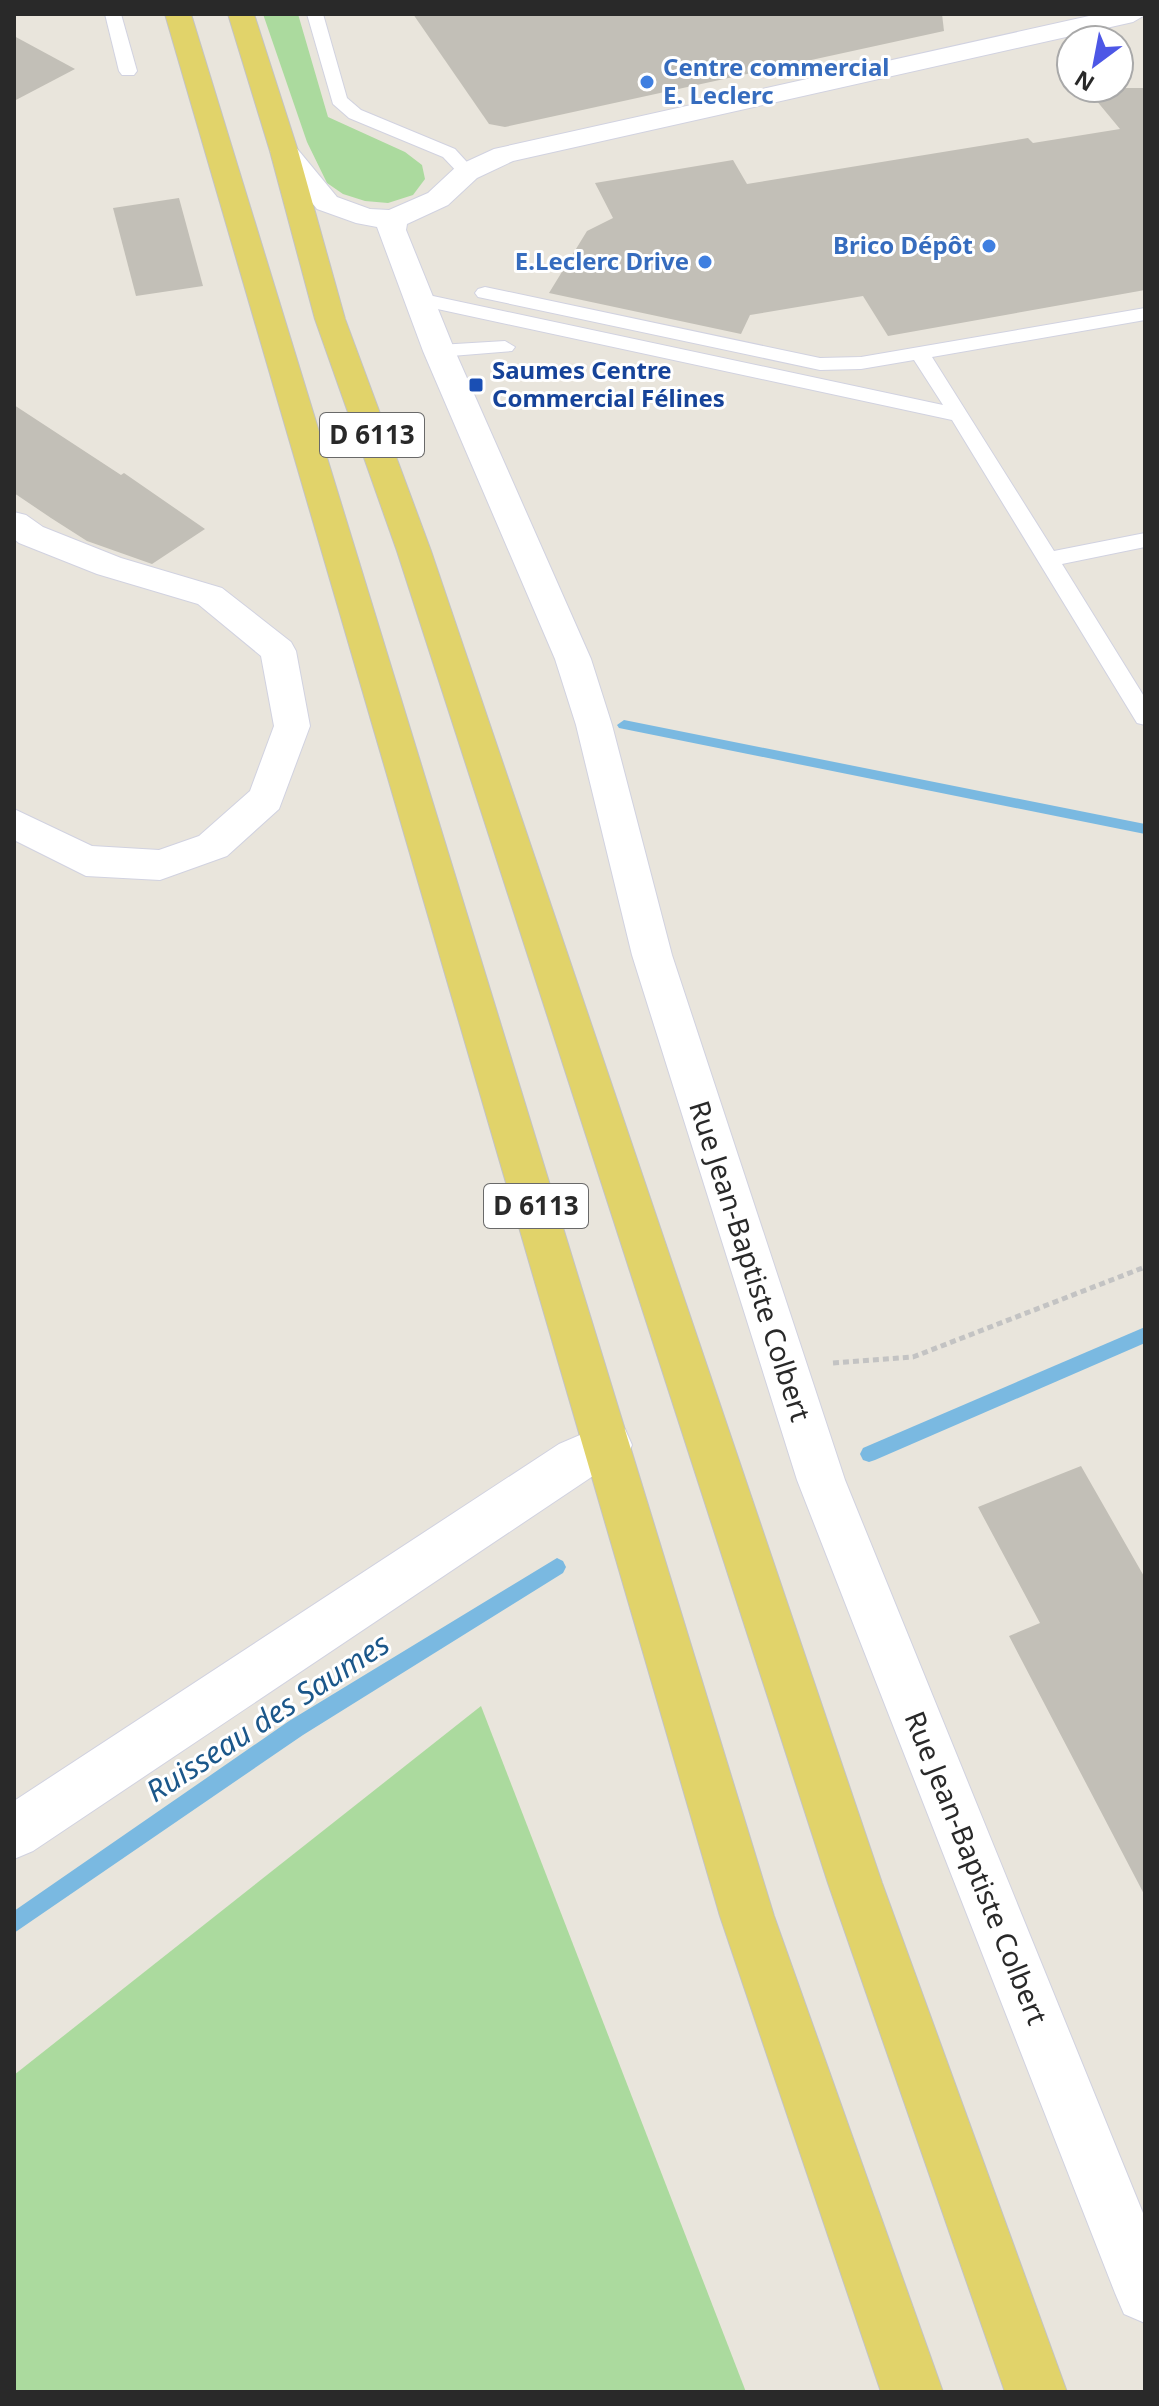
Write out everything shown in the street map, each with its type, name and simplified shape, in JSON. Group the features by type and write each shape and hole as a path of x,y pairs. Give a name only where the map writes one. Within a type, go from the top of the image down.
{"main road":[{"name":"D 6113","path":"178,14 747,1916 912,2392"},
{"name":"D 6113","path":"241,14 284,151 330,319 414,551 855,1883 1036,2392"}],"street":[{"path":"284,151 327,203 366,217 393,219 438,199 467,172 504,155 1133,14"},
{"name":"Rue Jean-Baptiste Colbert","path":"393,219 391,230 439,351 573,659 594,725 652,955 821,1480 1145,2293"},
{"path":"14,523 31,535 109,566 210,596 278,651 292,726 266,799 213,846 160,865 86,861 14,823"},
{"path":"14,1832 563,1468 608,1445"}],"lane":[{"path":"113,14 128,71"},
{"path":"315,14 339,100 355,114 449,153 467,172"},
{"path":"414,288 820,364 861,363 1145,314"},
{"path":"414,288 959,415"},
{"path":"439,351 505,347"},
{"path":"919,352 1145,717"},
{"path":"1047,560 1145,540"}],"path":[{"path":"784,1367 913,1357 1145,1267"}],"green space":[{"path":"263,14 298,14 328,117 405,152 422,165 425,179 413,195 388,203 365,201 343,194 327,183 307,142"},
{"path":"481,1706 746,2392 14,2392 14,2075"}],"building":[{"name":"Centre commercial E. Leclerc","path":"413,14 942,14 944,31 505,127 489,124"},
{"path":"14,36 75,69 14,101"},
{"name":"Brico Dépôt","path":"1135,88 1145,88 1145,290 888,336 863,296 750,315 741,334 549,293 587,231 613,218 595,183 733,160 747,184 1028,138 1033,143 1120,129 1099,104 1135,104"},
{"path":"179,198 203,286 136,296 113,208"},
{"path":"14,405 121,475 124,473 205,529 152,564 87,541 51,518 14,493"},
{"path":"1081,1466 1145,1578 1145,1896 1009,1636 1040,1623 978,1507"}],"waterway":[{"path":"624,725 1145,829"},
{"name":"Ruisseau des Saumes","path":"869,1454 1145,1335"},
{"name":"Ruisseau des Saumes","path":"14,1923 296,1728 557,1567"}],"place":[{"name":"Centre commercial E. Leclerc","path":"647,82"},
{"name":"Brico Dépôt","path":"989,246"},
{"name":"E.Leclerc Drive","path":"705,262"},
{"name":"Saumes Centre Commercial Félines","path":"476,385"}]}
